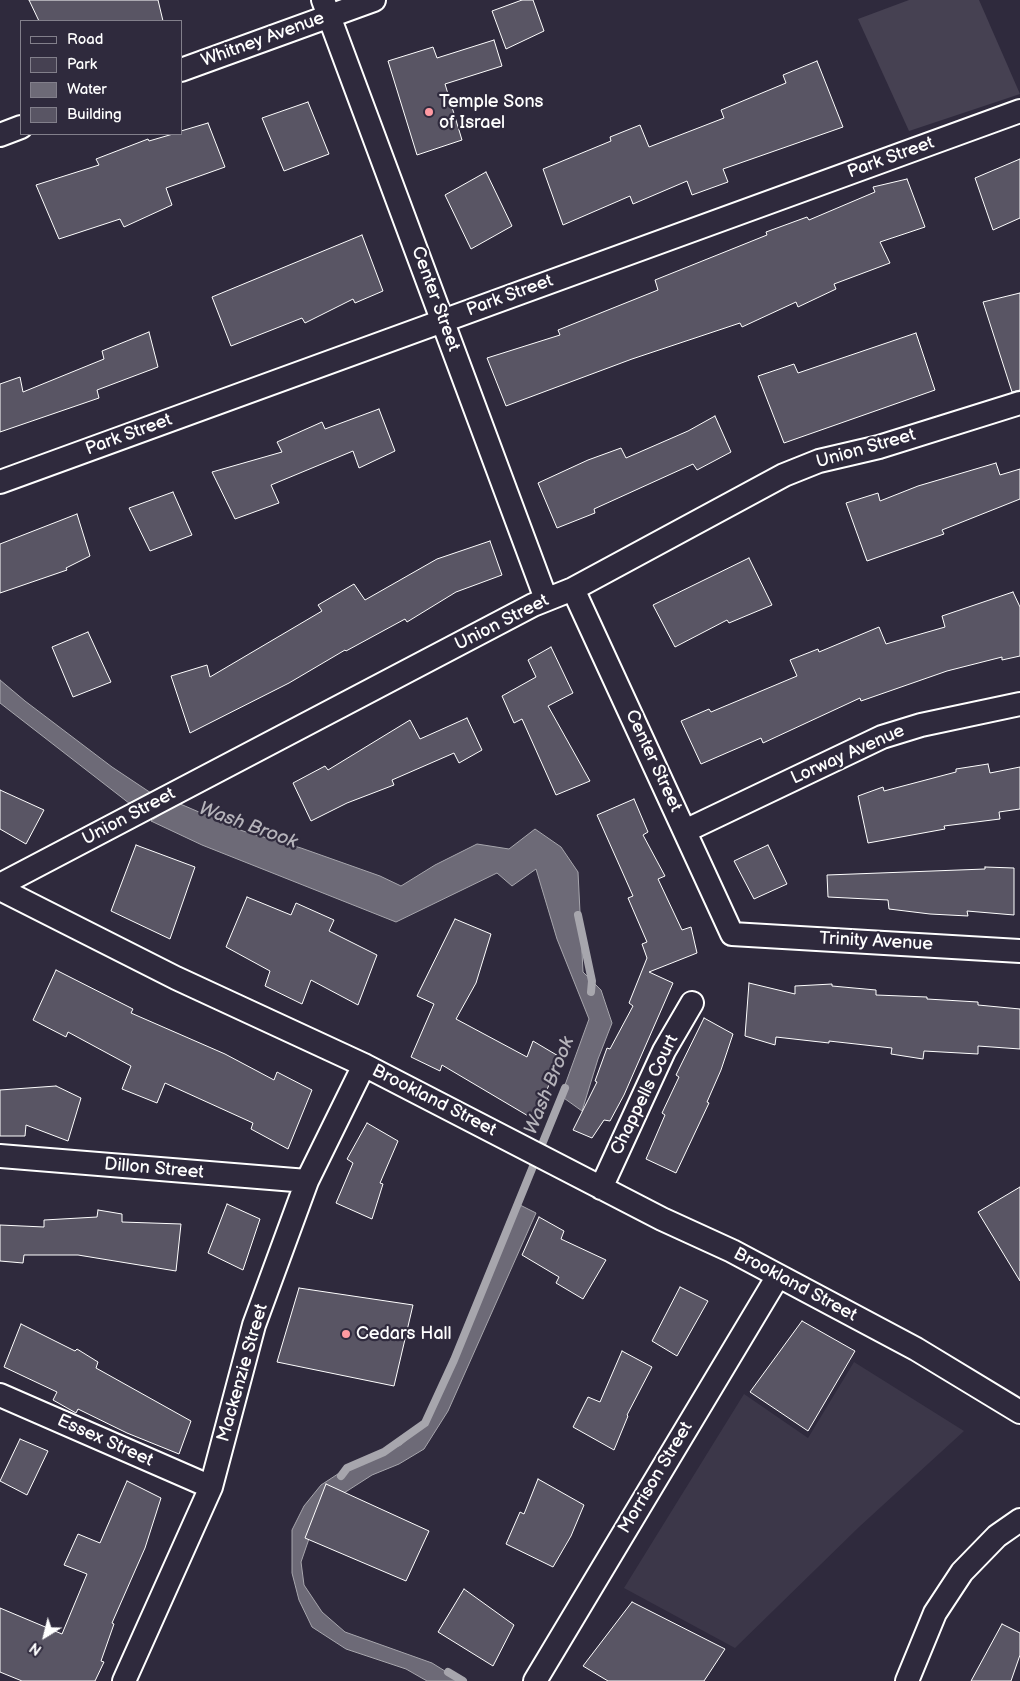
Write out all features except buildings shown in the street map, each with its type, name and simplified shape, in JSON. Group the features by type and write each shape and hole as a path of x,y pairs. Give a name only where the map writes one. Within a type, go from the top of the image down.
{"street":[{"name":"Whitney Avenue","path":"182,70 326,8 374,0"},
{"name":"Center Street","path":"326,8 546,599"},
{"name":"Park Street","path":"0,482 1020,110"},
{"path":"0,135 20,127"},
{"name":"Union Street","path":"0,884 546,599 573,589 766,484 801,468 838,456 879,447 1020,403"},
{"name":"Center Street","path":"573,589 732,934"},
{"name":"Lorway Avenue","path":"685,832 882,738 921,725 1020,704"},
{"name":"Brookland Street","path":"0,889 185,982 364,1065 454,1110 600,1188 778,1276 916,1349 1020,1412"},
{"name":"Trinity Avenue","path":"732,934 1020,951"},
{"name":"Chappells Court","path":"600,1188 664,1051 692,1003"},
{"name":"Mackenzie Street","path":"124,1681 211,1487 254,1325 307,1181 364,1065"},
{"name":"Dillon Street","path":"0,1156 307,1181"},
{"name":"Morrison Street","path":"535,1681 778,1276"},
{"name":"Essex Street","path":"0,1395 211,1487"},
{"path":"907,1681 935,1614 962,1572 996,1536 1020,1520"}],"shaded area":[{"path":"854,1362 964,1431 859,1527 735,1648 624,1588 744,1394 808,1438"}],"green space":[{"path":"909,0 979,0 1020,94 909,131 858,19"}],"water":[{"path":"0,680 112,767 154,795 134,807 0,703"},
{"path":"178,803 243,831 301,848 380,876 401,886 435,865 477,844 509,849 535,829 561,847 578,872 583,972 601,990 612,1023 598,1059 582,1111 561,1096 589,1019 557,939 536,869 512,886 497,873 396,922 202,845 151,821"},
{"path":"518,1204 536,1213 448,1411 424,1449 399,1464 372,1475 333,1500 312,1530 301,1562 304,1585 322,1612 345,1632 432,1663 461,1681 427,1681 406,1669 346,1649 312,1627 299,1600 292,1573 292,1530 304,1506 321,1485 347,1468 401,1445 425,1423"}],"waterway":[{"name":"Wash Brook","path":"578,915 592,981 591,992"},
{"name":"Wash Brook","path":"341,1476 347,1468 384,1452 425,1423 454,1360 565,1088"},
{"name":"Wash Brook","path":"448,1672 463,1681"}],"place":[{"name":"Temple Sons of Israel","path":"429,112"},
{"name":"Cedars Hall","path":"346,1334"}]}
